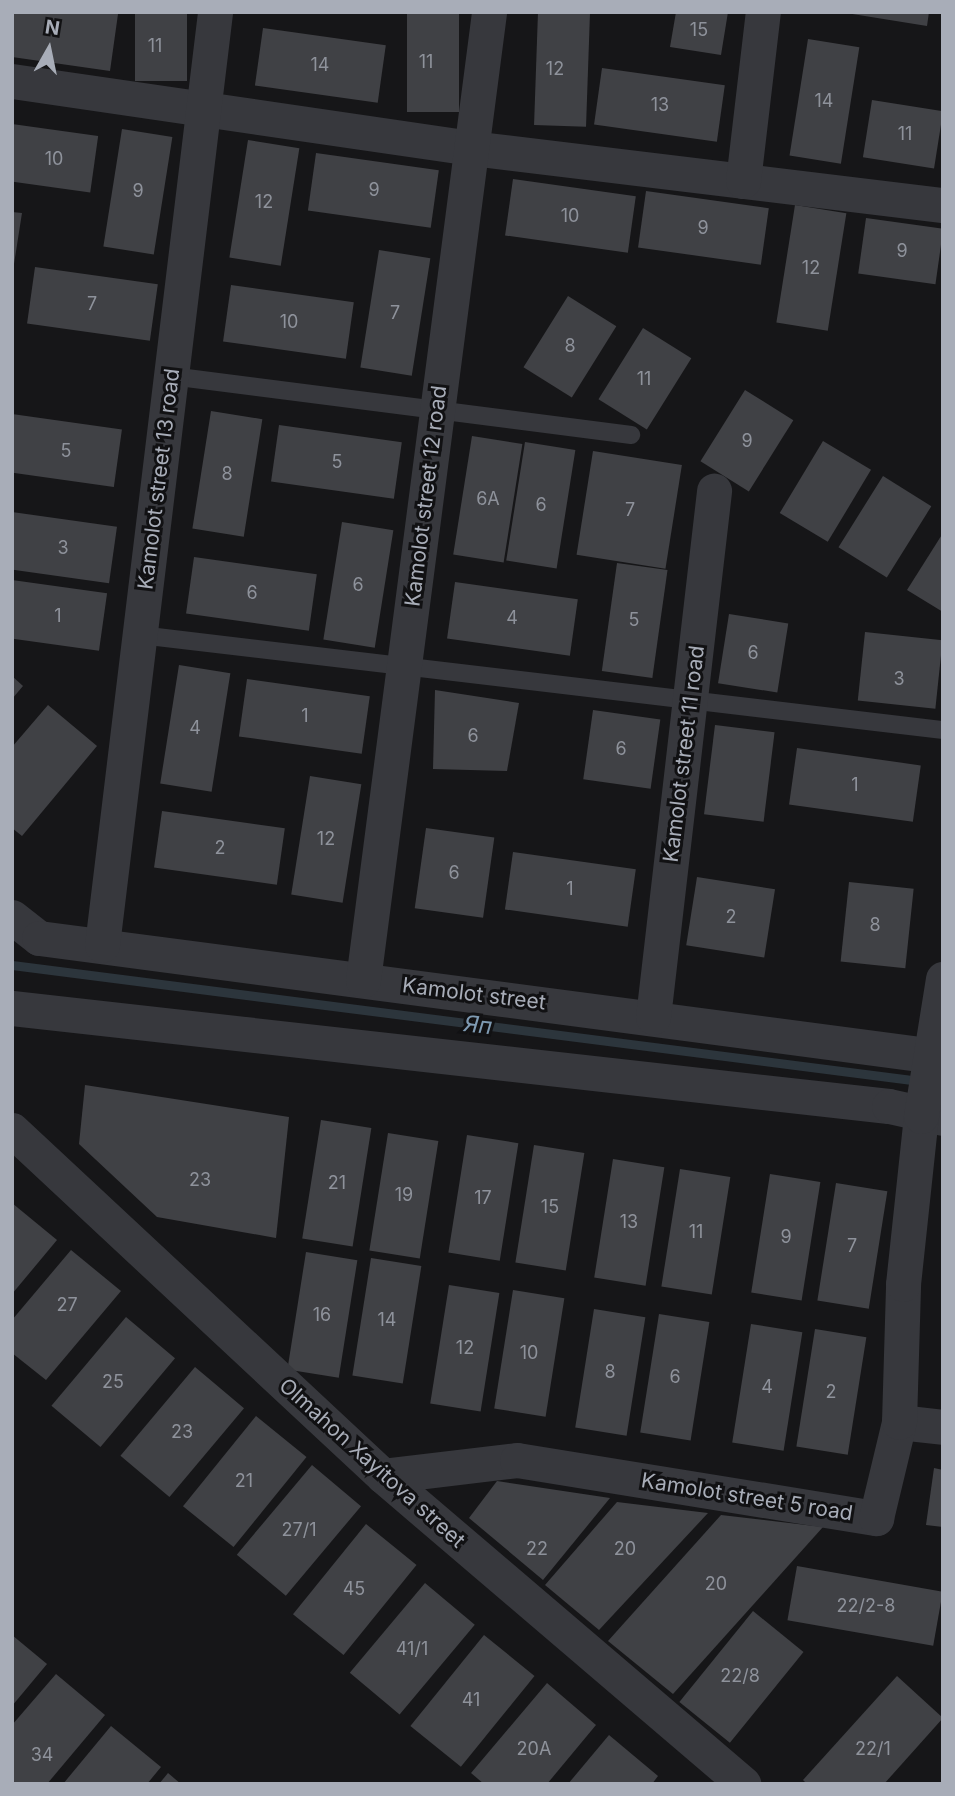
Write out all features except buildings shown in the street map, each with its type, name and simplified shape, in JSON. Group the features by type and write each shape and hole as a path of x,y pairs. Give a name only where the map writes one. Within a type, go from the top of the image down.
{"street":[{"name":"Kamolot street 13 road","path":"102,946 215,12"},
{"name":"Kamolot street 12 road","path":"363,980 489,12"},
{"path":"743,181 763,12"},
{"path":"12,81 471,148 943,205"},
{"name":"Kamolot street 11 road","path":"653,1017 714,491"},
{"name":"Kamolot street","path":"12,917 40,937 938,1056"},
{"name":"Kamolot street 5 road","path":"383,1476 517,1460 876,1518 899,1422 903,1284 932,1117 943,979"},
{"path":"12,1008 889,1106 932,1117"},
{"name":"Olmahon Xayitova street","path":"12,1130 383,1476 743,1784"},
{"path":"899,1422 943,1427"}],"lane":[{"path":"171,376 631,435"},
{"path":"140,635 404,664 943,730"}],"waterway":[{"name":"Яп","path":"12,965 920,1081"}]}
